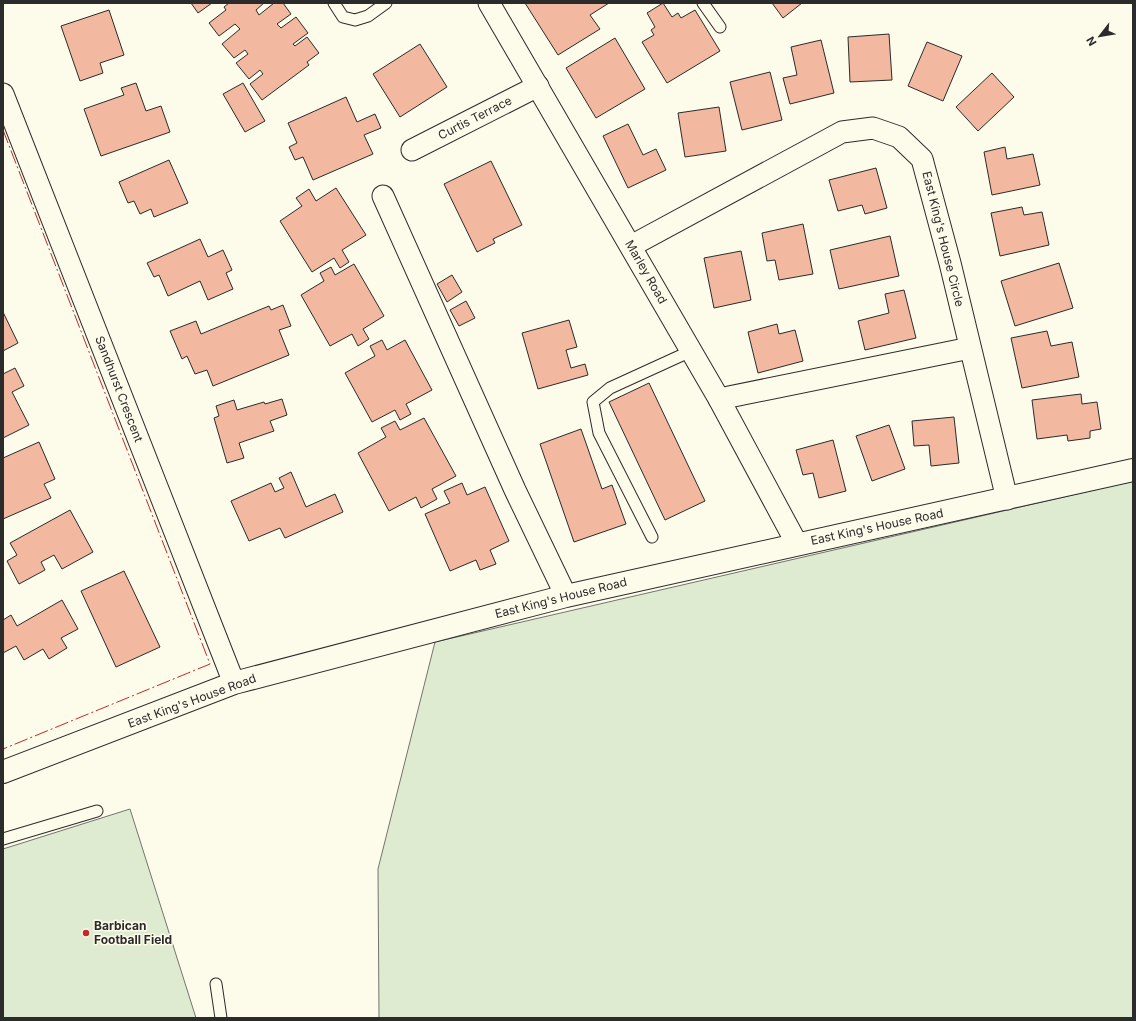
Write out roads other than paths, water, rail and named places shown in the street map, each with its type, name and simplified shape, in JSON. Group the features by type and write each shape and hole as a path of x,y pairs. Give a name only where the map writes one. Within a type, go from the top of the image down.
{"main road":[{"name":"East King's House Road","path":"3,772 234,683 566,596 1133,470"}],"street":[{"name":"Marley Road","path":"489,3 691,351 796,544"},
{"name":"Curtis Terrace","path":"412,150 538,86"},
{"name":"Sandhurst Crescent","path":"3,94 234,683"},
{"name":"East King's House Circle","path":"631,246 842,132 873,128 899,137 922,159 950,263 1007,499"},
{"path":"383,196 512,483 566,596"},
{"path":"718,399 970,348"}],"lane":[{"path":"334,3 343,17 355,20 368,16 386,3"},
{"path":"703,3 720,27"},
{"path":"652,537 599,433 593,402 610,388 691,351"},
{"path":"3,839 97,811"},
{"path":"216,984 221,1018"}],"place":[{"name":"Barbican Football Field","path":"86,933"}]}
